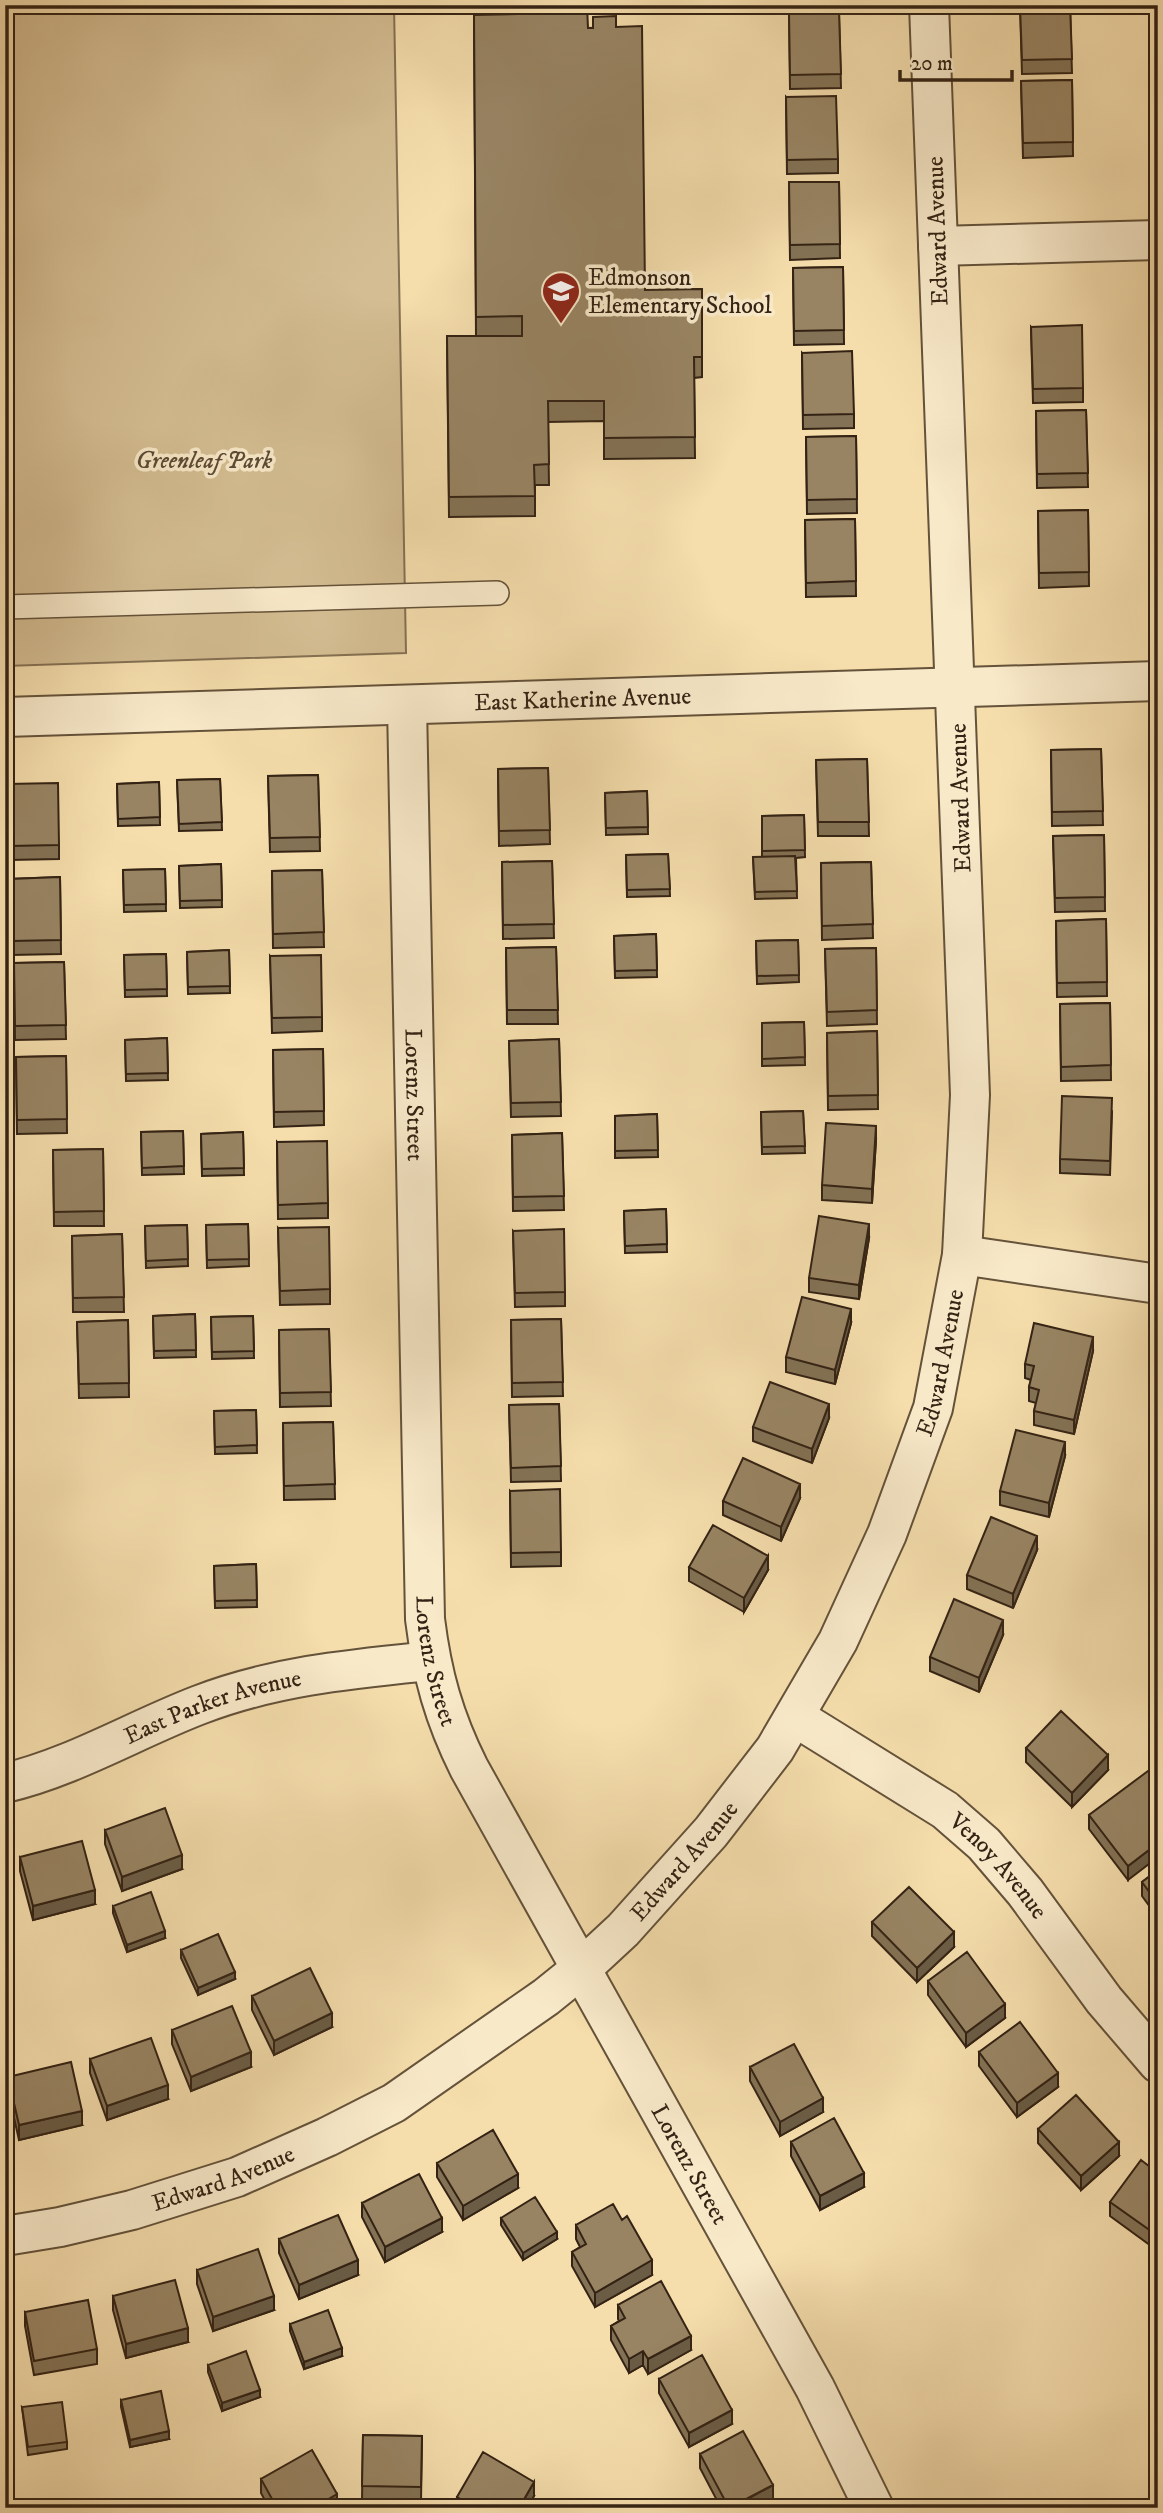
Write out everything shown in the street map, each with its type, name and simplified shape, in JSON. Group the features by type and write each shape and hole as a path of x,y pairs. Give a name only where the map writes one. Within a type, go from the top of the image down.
{"street":[{"name":"Edward Avenue","path":"5,2236 60,2227 132,2210 237,2177 327,2137 394,2103 546,1997 623,1930 711,1832 754,1779 795,1717 838,1641 887,1534 933,1408 962,1255 970,1095 929,5"},
{"path":"938,246 1158,240"},
{"name":"East Katherine Avenue","path":"5,717 1158,681"},
{"name":"Lorenz Street","path":"407,705 424,1605 430,1661 440,1703 453,1736 815,2388 874,2508"},
{"path":"962,1255 1158,1284"},
{"name":"East Parker Avenue","path":"8,1773 67,1763 199,1705 283,1679 430,1661"},
{"name":"Venoy Avenue","path":"795,1717 945,1810 984,1844 1025,1892 1104,2000 1158,2063"}],"lane":[{"path":"5,607 497,593"}],"green space":[{"name":"Greenleaf Park","path":"5,5 394,5 406,653 5,666"}],"building":[{"path":"558,5 587,5 588,28 593,28 593,17 616,16 616,27 642,26 645,290 702,289 702,357 694,357 695,437 604,438 604,401 548,401 549,464 534,465 535,496 449,497 447,336 522,336 522,316 476,317 474,15 558,13"},
{"path":"1020,5 1070,5 1072,59 1022,60"},
{"path":"839,12 841,74 790,75 789,13"},
{"path":"1072,80 1073,142 1023,143 1021,81"},
{"path":"836,96 838,159 787,160 786,97"},
{"path":"789,182 839,182 840,244 790,245"},
{"path":"843,267 844,330 794,331 793,268"},
{"path":"1082,325 1083,388 1033,389 1031,327"},
{"path":"852,351 854,414 803,415 802,353"},
{"path":"1086,410 1088,473 1037,474 1036,411"},
{"path":"856,436 857,499 807,500 806,437"},
{"path":"1088,510 1089,572 1039,573 1038,511"},
{"path":"855,519 856,581 806,583 805,520"},
{"path":"1101,749 1103,811 1052,812 1051,750"},
{"path":"867,759 869,822 818,822 816,760"},
{"path":"548,768 550,830 499,831 498,769"},
{"path":"318,775 320,837 270,838 268,776"},
{"path":"220,779 222,822 179,824 177,780"},
{"path":"159,782 160,817 118,819 117,784"},
{"path":"58,783 59,845 9,846 7,784"},
{"path":"647,791 648,827 606,828 605,793"},
{"path":"804,815 805,850 762,851 762,816"},
{"path":"1104,835 1105,897 1055,898 1053,836"},
{"path":"668,854 670,889 627,890 626,855"},
{"path":"795,856 797,891 755,892 753,857"},
{"path":"552,861 554,924 503,925 502,862"},
{"path":"871,862 873,924 822,926 821,863"},
{"path":"221,864 222,900 180,901 179,866"},
{"path":"165,869 166,904 124,905 123,870"},
{"path":"322,870 324,932 273,934 272,871"},
{"path":"60,877 61,940 11,941 9,879"},
{"path":"1106,919 1107,982 1057,983 1056,921"},
{"path":"656,934 657,970 615,971 614,936"},
{"path":"798,940 799,975 757,976 756,941"},
{"path":"556,947 558,1010 507,1010 506,948"},
{"path":"876,948 877,1010 827,1012 825,949"},
{"path":"229,950 230,986 188,987 187,952"},
{"path":"166,954 167,989 125,990 124,955"},
{"path":"321,955 322,1017 272,1018 270,956"},
{"path":"64,962 66,1025 15,1026 14,963"},
{"path":"1150,962 1158,962 1158,997 1151,997"},
{"path":"1110,1003 1111,1065 1061,1067 1060,1004"},
{"path":"804,1022 805,1057 762,1059 762,1023"},
{"path":"877,1031 878,1095 828,1096 827,1033"},
{"path":"167,1038 168,1073 126,1074 125,1040"},
{"path":"559,1039 561,1102 511,1103 509,1041"},
{"path":"323,1049 324,1111 274,1112 273,1050"},
{"path":"1151,1054 1158,1054 1158,1084 1153,1085"},
{"path":"66,1056 67,1119 17,1120 16,1057"},
{"path":"1062,1096 1112,1098 1110,1161 1060,1159"},
{"path":"803,1111 805,1146 762,1147 761,1112"},
{"path":"657,1114 658,1150 615,1151 615,1116"},
{"path":"826,1123 876,1126 872,1189 822,1185"},
{"path":"183,1131 184,1166 142,1168 141,1132"},
{"path":"243,1132 244,1168 202,1169 201,1134"},
{"path":"562,1133 564,1196 513,1197 512,1135"},
{"path":"327,1141 328,1203 278,1205 277,1142"},
{"path":"103,1149 104,1211 54,1212 53,1150"},
{"path":"666,1209 667,1244 625,1246 624,1211"},
{"path":"819,1216 869,1224 859,1285 809,1278"},
{"path":"248,1224 249,1259 207,1260 206,1225"},
{"path":"187,1225 188,1259 146,1261 145,1226"},
{"path":"329,1227 330,1289 280,1291 278,1228"},
{"path":"564,1229 565,1292 515,1293 513,1231"},
{"path":"122,1234 124,1297 73,1298 72,1236"},
{"path":"802,1297 851,1309 835,1370 786,1357"},
{"path":"195,1314 196,1350 154,1351 153,1316"},
{"path":"253,1316 254,1351 212,1352 211,1317"},
{"path":"561,1319 563,1382 512,1383 511,1320"},
{"path":"128,1320 129,1383 79,1384 77,1322"},
{"path":"1034,1323 1093,1337 1074,1420 1034,1411 1039,1390 1029,1387 1034,1366 1025,1364"},
{"path":"329,1329 331,1392 280,1393 279,1330"},
{"path":"770,1382 829,1404 812,1449 753,1427"},
{"path":"559,1404 561,1466 511,1468 509,1405"},
{"path":"256,1410 257,1445 215,1447 214,1411"},
{"path":"333,1422 335,1484 284,1486 283,1423"},
{"path":"1016,1430 1065,1442 1049,1503 1000,1491"},
{"path":"743,1458 800,1484 781,1527 723,1501"},
{"path":"560,1489 561,1552 511,1553 510,1491"},
{"path":"991,1517 1037,1536 1013,1594 967,1575"},
{"path":"713,1525 768,1556 744,1598 689,1567"},
{"path":"256,1564 257,1600 215,1601 214,1566"},
{"path":"954,1599 1003,1620 979,1678 930,1657"},
{"path":"1061,1711 1108,1755 1072,1793 1026,1748"},
{"path":"1152,1768 1158,1775 1158,1843 1128,1866 1089,1815"},
{"path":"165,1808 182,1855 122,1877 105,1830"},
{"path":"82,1841 95,1890 33,1906 20,1857"},
{"path":"1158,1870 1158,1904 1142,1882"},
{"path":"909,1887 954,1932 917,1968 872,1922"},
{"path":"151,1892 165,1931 127,1945 113,1906"},
{"path":"218,1934 235,1972 198,1988 181,1950"},
{"path":"967,1952 1005,2004 966,2033 928,1981"},
{"path":"310,1968 332,2013 274,2041 252,1996"},
{"path":"232,2006 251,2052 191,2077 172,2030"},
{"path":"1020,2022 1058,2073 1017,2103 979,2052"},
{"path":"151,2038 168,2085 107,2106 90,2059"},
{"path":"794,2044 823,2098 780,2122 750,2067"},
{"path":"71,2062 82,2111 19,2125 8,2077"},
{"path":"1076,2095 1119,2142 1081,2176 1038,2129"},
{"path":"834,2118 864,2173 820,2196 791,2142"},
{"path":"493,2130 518,2174 463,2206 437,2163"},
{"path":"1141,2160 1158,2173 1158,2236 1110,2202"},
{"path":"419,2174 442,2218 385,2247 362,2203"},
{"path":"535,2197 557,2232 523,2253 501,2218"},
{"path":"613,2204 622,2220 627,2216 652,2260 595,2293 572,2252 586,2244 576,2225"},
{"path":"338,2215 358,2260 299,2285 279,2239"},
{"path":"258,2249 274,2296 213,2317 197,2270"},
{"path":"175,2280 188,2328 126,2344 113,2296"},
{"path":"661,2281 691,2336 648,2359 643,2351 629,2359 611,2326 625,2318 618,2305"},
{"path":"88,2300 97,2349 34,2361 25,2312"},
{"path":"328,2310 342,2348 304,2362 290,2324"},
{"path":"5,2320 11,2366 5,2366"},
{"path":"246,2351 260,2390 222,2403 208,2365"},
{"path":"702,2355 732,2410 689,2433 659,2379"},
{"path":"161,2391 169,2431 130,2440 121,2400"},
{"path":"62,2402 67,2442 28,2447 22,2407"},
{"path":"743,2431 773,2485 729,2508 700,2454"},
{"path":"363,2435 422,2436 421,2487 362,2486"},
{"path":"312,2450 337,2494 313,2508 277,2508 261,2479"},
{"path":"483,2452 534,2482 519,2508 476,2508 457,2497"}],"place":[{"name":"Edmonson Elementary School","path":"561,325"}]}
